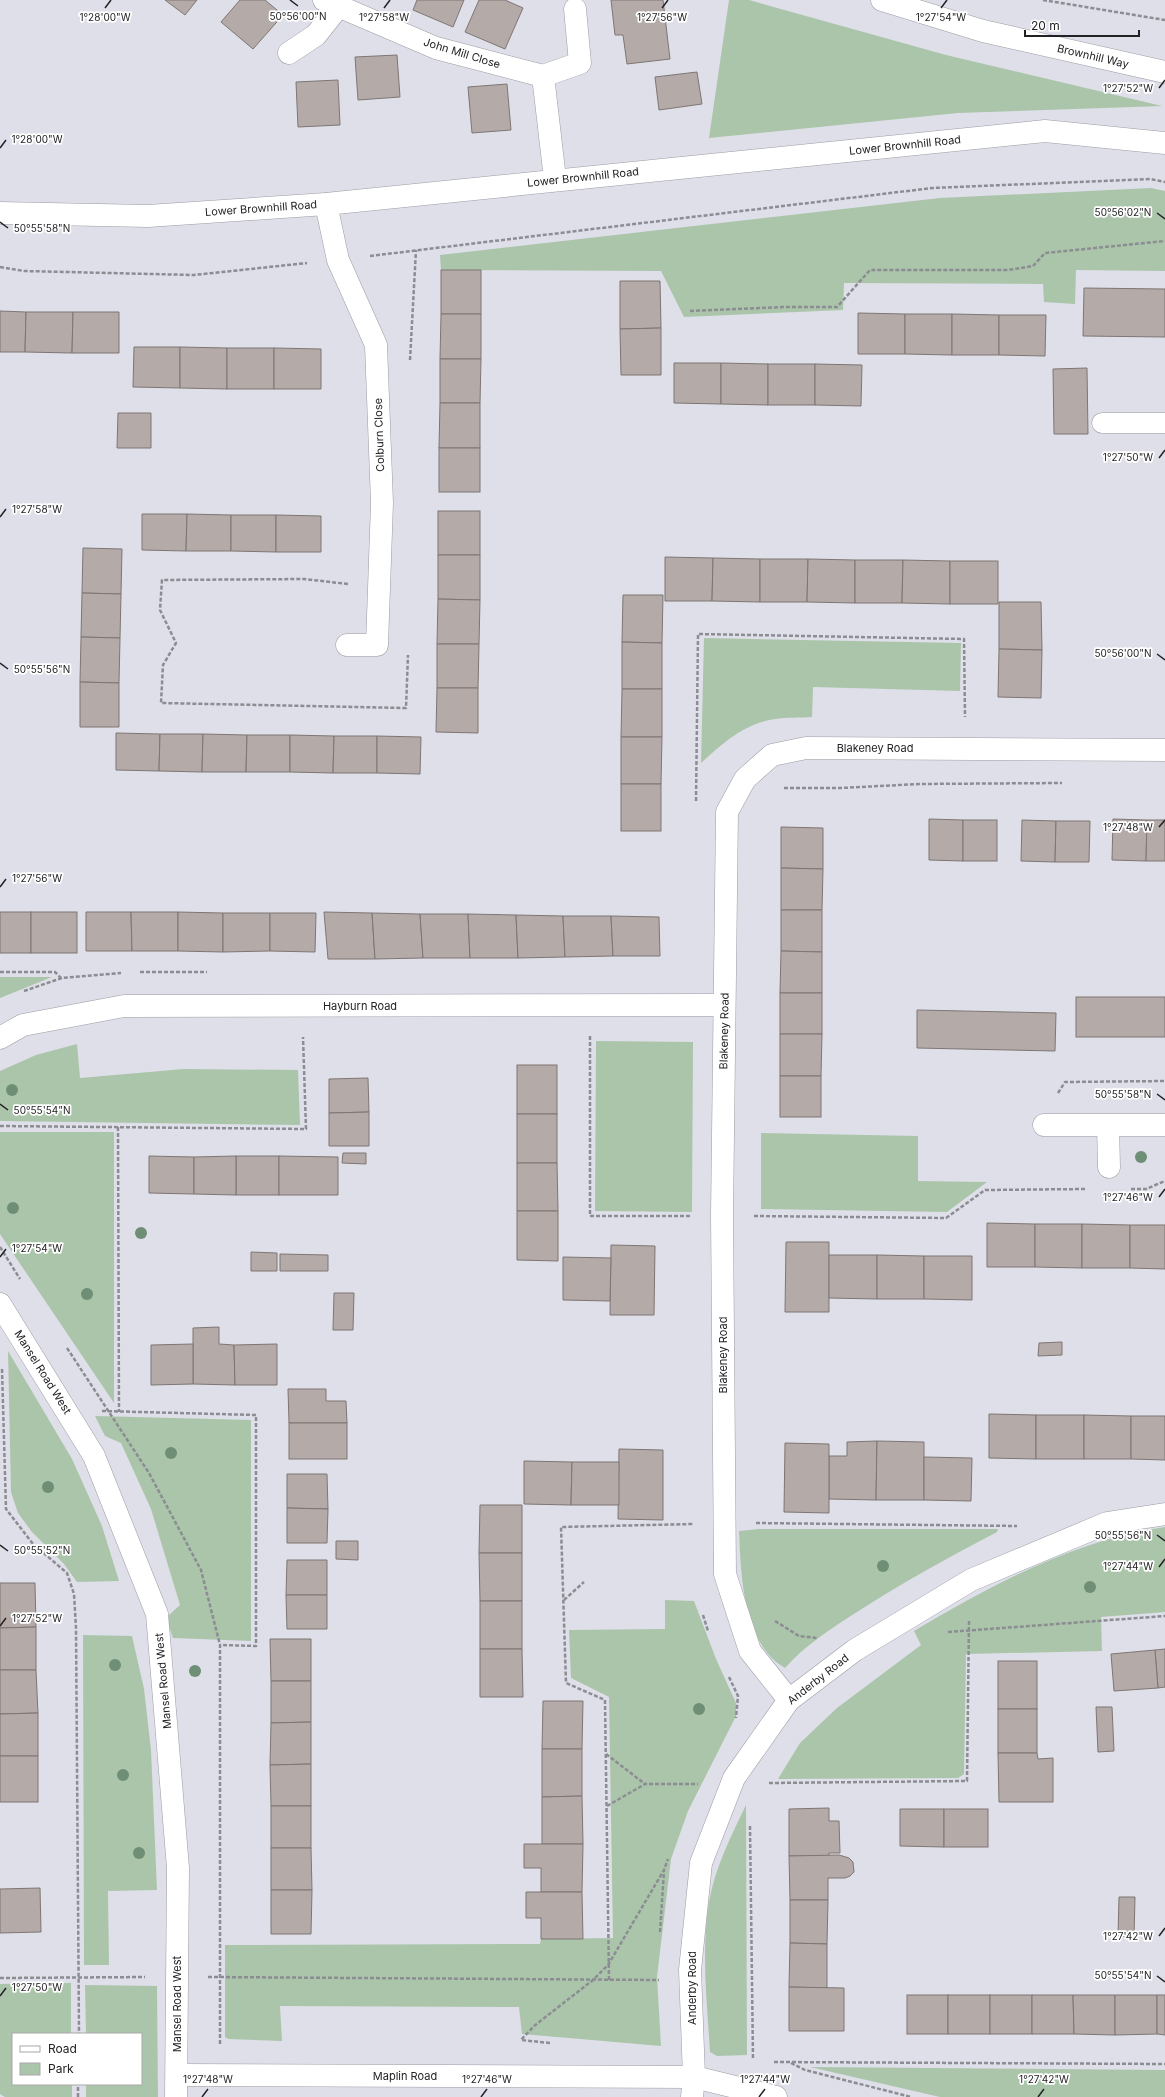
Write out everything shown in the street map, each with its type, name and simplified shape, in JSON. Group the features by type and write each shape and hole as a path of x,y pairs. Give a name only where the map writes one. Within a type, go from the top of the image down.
{"street":[{"name":"Brownhill Way","path":"882,0 983,31 1165,72"},
{"name":"John Mill Close","path":"289,53 316,35 332,3 436,48 543,76"},
{"path":"555,179 543,76 580,63 575,9"},
{"name":"Lower Brownhill Road","path":"0,213 148,216 326,204 555,179 1045,131 1165,143"},
{"name":"Colburn Close","path":"326,204 338,260 376,345 382,503 377,645 347,645"},
{"name":"Blakeney Road","path":"789,1700 750,1651 725,1574 722,1216 727,812 745,779 772,755 806,748 1165,750"},
{"name":"Hayburn Road","path":"0,1038 23,1025 124,1006 724,1005"},
{"path":"1044,1125 1165,1125"},
{"path":"1108,1126 1109,1168"},
{"name":"Mansel Road West","path":"0,1304 94,1456 157,1614 178,1868 176,2097"},
{"name":"Anderby Road","path":"693,2087 690,1980 700,1863 732,1783 789,1700 855,1650 971,1580 1107,1523 1165,1514"},
{"name":"Maplin Road","path":"177,2075 693,2087 776,2097"}],"lane":[{"path":"1102,423 1165,423"}],"path":[{"path":"1043,0 1165,20"},
{"path":"0,267 24,271 194,275 338,260 932,188 1150,179 1165,182"},
{"path":"690,311 837,307 870,270 1008,270 1034,266 1045,253 1165,241"},
{"path":"410,362 416,250"},
{"path":"303,264 307,269"},
{"path":"351,584 304,579 162,580 160,610 176,643 163,665 161,703 406,708 408,648"},
{"path":"779,788 841,788 919,784 1064,783"},
{"path":"0,972 55,972 62,978"},
{"path":"590,1005 590,1216 946,1218 985,1190 1093,1190"},
{"path":"0,1126 306,1129 302,1006"},
{"path":"1044,1125 1049,1106 1066,1082 1165,1081"},
{"path":"118,1126 119,1412"},
{"path":"1124,1189 1146,1189 1165,1181"},
{"path":"2,1367 6,1509 33,1544 67,1573 74,1594 76,1628 80,1976 79,2033"},
{"path":"66,1410 256,1415 256,1646 220,1645 220,2075"},
{"path":"609,1980 605,1700 566,1683 561,1527 725,1523 1024,1526"},
{"path":"606,1806 645,1784 967,1782 968,1631 971,1580"},
{"path":"564,1601 584,1582"},
{"path":"945,1633 1165,1616"},
{"path":"773,1619 778,1624 799,1636 819,1638"},
{"path":"606,1754 645,1784"},
{"path":"750,1819 753,2062"},
{"path":"0,1978 80,1976 690,1980"},
{"path":"788,2062 805,2070 911,2097"},
{"path":"78,2085 78,2097"}],"green space":[{"path":"729,0 749,0 946,55 1162,106 958,113 709,138"},
{"path":"1151,188 1165,191 1165,271 1076,270 1075,304 1044,302 1043,284 844,283 843,310 684,317 661,271 441,270 440,255 940,198"},
{"path":"704,638 961,643 960,691 813,687 812,717 780,718 764,721 744,729 726,741 701,763"},
{"path":"0,977 52,977 0,998"},
{"path":"596,1041 693,1042 692,1212 595,1211"},
{"path":"77,1044 80,1078 184,1069 298,1070 300,1125 0,1121 0,1071 36,1055"},
{"path":"0,1132 114,1132 114,1403 0,1234"},
{"path":"761,1133 918,1136 918,1181 987,1182 947,1212 761,1209"},
{"path":"8,1351 72,1459 102,1526 119,1581 77,1582 64,1564 32,1532 18,1513 11,1492"},
{"path":"95,1416 251,1420 251,1641 173,1638 166,1618 180,1605 151,1509 121,1443 105,1436"},
{"path":"1165,1527 1165,1612 1101,1617 1102,1651 966,1654 964,1774 958,1778 778,1779 800,1743 837,1708 921,1645 914,1631 1004,1581 1066,1553 1131,1533"},
{"path":"759,1529 998,1529 997,1532 908,1581 838,1624 810,1644 785,1668 771,1657 760,1642 752,1625 743,1587 739,1531"},
{"path":"665,1600 694,1601 716,1659 736,1703 736,1716 688,1811 671,1859 657,1977 661,2046 522,2034 519,2007 280,2006 282,2041 228,2039 225,2037 225,1945 540,1944 541,1939 613,1938 609,1697 571,1678 569,1630 665,1629"},
{"path":"83,1635 132,1636 144,1689 151,1750 157,1890 108,1891 109,1965 84,1965"},
{"path":"746,1805 747,2055 717,2056 710,2052 705,1977 705,1940 709,1902 719,1865"},
{"path":"71,1983 71,2033 12,2033 12,2085 72,2085 72,2097 5,2097 0,2094 0,1984"},
{"path":"85,1985 157,1986 158,2097 86,2097 86,2085 142,2085 142,2033 86,2033"},
{"path":"810,2067 1165,2070 1165,2097 940,2097"}],"building":[{"path":"165,0 197,0 185,15"},
{"path":"240,0 265,0 283,15 253,49 221,22"},
{"path":"417,0 464,0 453,27 413,10"},
{"path":"479,0 505,0 523,8 505,49 465,32"},
{"path":"611,0 663,0 670,59 627,64 623,35 615,35"},
{"path":"397,55 400,97 358,100 355,57"},
{"path":"697,72 702,104 659,110 655,77"},
{"path":"338,80 340,125 298,127 296,82"},
{"path":"507,84 511,130 472,133 468,87"},
{"path":"441,270 481,270 481,314 441,314"},
{"path":"620,281 660,281 661,328 620,329"},
{"path":"1084,288 1165,289 1165,337 1083,336"},
{"path":"0,311 26,312 25,352 0,352"},
{"path":"26,312 73,312 72,353 25,352"},
{"path":"73,312 119,312 119,353 72,353"},
{"path":"858,313 905,314 905,354 858,354"},
{"path":"441,314 481,314 481,359 440,359"},
{"path":"905,314 952,314 952,355 905,354"},
{"path":"952,314 999,315 999,355 952,355"},
{"path":"999,315 1046,315 1045,356 999,355"},
{"path":"661,328 661,375 621,375 620,329"},
{"path":"134,347 180,347 180,388 133,387"},
{"path":"180,347 227,348 227,389 180,388"},
{"path":"227,348 274,348 274,389 227,389"},
{"path":"274,348 321,349 321,389 274,389"},
{"path":"440,359 481,359 480,403 440,403"},
{"path":"674,363 721,363 721,404 674,403"},
{"path":"721,363 768,364 768,405 721,404"},
{"path":"768,364 815,364 815,405 768,405"},
{"path":"815,364 862,365 861,406 815,405"},
{"path":"1087,368 1088,434 1054,434 1053,369"},
{"path":"440,403 480,403 480,448 439,448"},
{"path":"118,413 151,413 151,448 117,448"},
{"path":"439,448 480,448 480,492 439,492"},
{"path":"438,511 480,511 480,555 438,555"},
{"path":"142,514 187,514 186,551 142,550"},
{"path":"187,514 231,515 231,551 186,551"},
{"path":"231,515 276,515 276,552 231,551"},
{"path":"276,515 321,516 321,552 276,552"},
{"path":"83,548 122,549 121,594 82,593"},
{"path":"438,555 480,555 480,600 438,599"},
{"path":"665,557 713,558 712,601 665,601"},
{"path":"713,558 760,559 760,602 712,601"},
{"path":"760,559 808,559 807,602 760,602"},
{"path":"808,559 855,560 855,603 807,602"},
{"path":"855,560 903,560 902,603 855,603"},
{"path":"903,560 950,561 950,604 902,603"},
{"path":"950,561 998,561 998,604 950,604"},
{"path":"82,593 121,594 120,638 81,637"},
{"path":"623,595 663,595 662,643 622,642"},
{"path":"438,599 480,600 479,644 437,644"},
{"path":"999,602 1041,602 1042,650 999,649"},
{"path":"81,637 120,638 119,683 80,682"},
{"path":"622,642 662,643 662,689 622,689"},
{"path":"437,644 479,644 478,688 437,688"},
{"path":"999,649 1042,650 1041,698 998,697"},
{"path":"80,682 119,683 119,727 80,727"},
{"path":"437,688 478,688 478,733 436,732"},
{"path":"622,689 662,689 662,737 621,737"},
{"path":"116,733 160,734 159,771 116,770"},
{"path":"160,734 203,734 202,772 159,771"},
{"path":"203,734 247,735 246,772 202,772"},
{"path":"247,735 290,735 290,772 246,772"},
{"path":"290,735 334,736 333,773 290,772"},
{"path":"334,736 377,736 377,773 333,773"},
{"path":"377,736 421,737 420,774 377,773"},
{"path":"621,737 662,737 661,784 621,784"},
{"path":"621,784 661,784 661,831 621,831"},
{"path":"929,819 963,820 963,861 929,860"},
{"path":"1113,819 1147,820 1146,861 1112,860"},
{"path":"963,820 997,820 997,861 963,861"},
{"path":"1022,820 1056,821 1055,862 1021,861"},
{"path":"1147,820 1165,820 1165,861 1146,861"},
{"path":"1056,821 1090,821 1089,862 1055,862"},
{"path":"781,827 823,828 823,869 781,868"},
{"path":"781,868 823,869 822,910 781,910"},
{"path":"781,910 822,910 822,952 781,951"},
{"path":"0,912 31,912 31,953 0,953"},
{"path":"31,912 77,912 77,953 31,953"},
{"path":"86,912 131,912 132,951 86,951"},
{"path":"131,912 178,912 178,951 132,951"},
{"path":"178,912 223,913 223,952 178,951"},
{"path":"324,912 372,913 375,959 328,959"},
{"path":"223,913 270,913 270,951 223,952"},
{"path":"270,913 316,913 315,952 270,951"},
{"path":"372,913 420,914 423,958 375,959"},
{"path":"420,914 468,914 470,958 423,958"},
{"path":"468,914 516,915 518,958 470,958"},
{"path":"516,915 563,916 565,957 518,958"},
{"path":"563,916 611,916 613,956 565,957"},
{"path":"611,916 659,917 660,956 613,956"},
{"path":"781,951 822,952 822,993 780,993"},
{"path":"780,993 822,993 822,1034 780,1034"},
{"path":"1076,997 1165,997 1165,1037 1076,1037"},
{"path":"917,1010 1056,1013 1055,1051 917,1048"},
{"path":"780,1034 822,1034 821,1076 780,1076"},
{"path":"517,1065 557,1065 557,1114 517,1114"},
{"path":"780,1076 821,1076 821,1117 780,1117"},
{"path":"368,1078 369,1112 329,1113 329,1079"},
{"path":"369,1112 369,1146 329,1146 329,1113"},
{"path":"517,1114 557,1114 557,1163 517,1163"},
{"path":"343,1153 366,1153 366,1164 342,1163"},
{"path":"149,1156 194,1157 194,1194 149,1193"},
{"path":"236,1156 279,1156 279,1195 236,1195"},
{"path":"236,1156 236,1195 194,1194 194,1157"},
{"path":"279,1156 338,1157 338,1195 279,1195"},
{"path":"517,1163 557,1163 558,1211 517,1211"},
{"path":"517,1211 558,1211 558,1261 517,1260"},
{"path":"987,1223 1035,1224 1035,1267 987,1267"},
{"path":"1035,1224 1082,1224 1082,1268 1035,1267"},
{"path":"1082,1224 1130,1225 1130,1268 1082,1268"},
{"path":"1130,1225 1165,1225 1165,1269 1130,1268"},
{"path":"786,1242 829,1242 829,1312 785,1312"},
{"path":"611,1245 655,1246 654,1315 610,1315"},
{"path":"251,1252 277,1253 277,1271 251,1271"},
{"path":"280,1254 328,1255 328,1271 280,1271"},
{"path":"829,1255 877,1255 877,1299 829,1298"},
{"path":"877,1255 924,1256 924,1299 877,1299"},
{"path":"924,1256 972,1256 972,1300 924,1299"},
{"path":"563,1257 611,1258 610,1301 563,1300"},
{"path":"334,1293 354,1293 353,1330 333,1330"},
{"path":"219,1327 219,1344 234,1345 235,1385 193,1384 193,1328"},
{"path":"1062,1342 1062,1355 1038,1356 1039,1343"},
{"path":"193,1344 193,1384 151,1385 151,1345"},
{"path":"277,1344 277,1385 235,1385 234,1345"},
{"path":"288,1389 326,1389 326,1401 346,1401 347,1423 289,1423"},
{"path":"989,1414 1036,1415 1036,1459 989,1458"},
{"path":"1036,1415 1084,1415 1084,1459 1036,1459"},
{"path":"1084,1415 1131,1416 1131,1459 1084,1459"},
{"path":"1131,1416 1165,1416 1165,1460 1131,1459"},
{"path":"289,1423 347,1423 347,1459 289,1459"},
{"path":"877,1441 876,1500 829,1499 829,1456 847,1456 847,1442"},
{"path":"877,1441 924,1442 924,1500 876,1500"},
{"path":"785,1443 829,1444 829,1513 784,1512"},
{"path":"619,1449 663,1450 663,1520 618,1519"},
{"path":"924,1457 972,1458 971,1501 924,1500"},
{"path":"524,1461 572,1462 571,1505 524,1504"},
{"path":"572,1462 619,1462 619,1505 571,1505"},
{"path":"287,1474 327,1474 328,1509 287,1508"},
{"path":"480,1505 522,1505 522,1553 479,1553"},
{"path":"287,1508 328,1509 327,1543 287,1543"},
{"path":"336,1541 358,1541 358,1560 336,1559"},
{"path":"479,1553 522,1553 522,1601 480,1601"},
{"path":"287,1560 327,1560 327,1595 286,1595"},
{"path":"0,1583 35,1583 36,1627 0,1628"},
{"path":"286,1595 327,1595 327,1629 287,1629"},
{"path":"480,1601 522,1601 522,1649 480,1649"},
{"path":"36,1627 36,1670 0,1670 0,1628"},
{"path":"270,1639 311,1639 311,1681 271,1681"},
{"path":"480,1649 522,1649 523,1697 480,1697"},
{"path":"1165,1649 1165,1687 1158,1688 1155,1650"},
{"path":"1155,1650 1158,1688 1114,1691 1111,1654"},
{"path":"998,1661 1037,1661 1037,1709 998,1709"},
{"path":"0,1670 36,1670 38,1713 0,1714"},
{"path":"271,1681 311,1681 311,1722 271,1723"},
{"path":"543,1701 583,1701 582,1749 542,1749"},
{"path":"1096,1707 1112,1707 1114,1751 1098,1752"},
{"path":"998,1709 1037,1709 1037,1753 998,1753"},
{"path":"38,1713 38,1756 0,1756 0,1714"},
{"path":"311,1722 311,1764 270,1765 271,1723"},
{"path":"542,1749 582,1749 582,1796 542,1797"},
{"path":"998,1753 1037,1753 1038,1759 1053,1758 1053,1802 999,1802"},
{"path":"0,1756 38,1756 38,1802 0,1802"},
{"path":"311,1764 311,1806 271,1806 270,1765"},
{"path":"582,1796 583,1844 542,1844 542,1797"},
{"path":"271,1806 311,1806 311,1848 271,1848"},
{"path":"829,1808 829,1821 839,1821 840,1853 829,1853 829,1856 789,1856 789,1809"},
{"path":"900,1809 944,1809 944,1847 900,1846"},
{"path":"944,1809 988,1809 988,1847 944,1847"},
{"path":"524,1844 583,1844 582,1892 541,1892 541,1868 524,1868"},
{"path":"271,1848 311,1848 312,1890 271,1890"},
{"path":"839,1855 849,1858 853,1862 854,1872 845,1878 828,1878 828,1900 790,1900 789,1856"},
{"path":"40,1888 41,1932 0,1933 0,1889"},
{"path":"271,1890 312,1890 311,1934 271,1934"},
{"path":"526,1892 582,1892 583,1939 541,1939 541,1918 526,1918"},
{"path":"1119,1897 1135,1897 1134,1937 1118,1936"},
{"path":"790,1900 828,1900 827,1944 790,1943"},
{"path":"790,1943 827,1944 827,1988 789,1987"},
{"path":"789,1987 844,1988 844,2031 789,2031"},
{"path":"907,1995 948,1995 948,2034 907,2034"},
{"path":"948,1995 990,1995 990,2034 948,2034"},
{"path":"990,1995 1032,1995 1032,2034 990,2034"},
{"path":"1032,1995 1073,1995 1074,2034 1032,2034"},
{"path":"1073,1995 1115,1995 1115,2035 1074,2034"},
{"path":"1115,1995 1157,1995 1157,2034 1115,2035"},
{"path":"1157,1995 1165,1995 1165,2035 1157,2034"}]}
